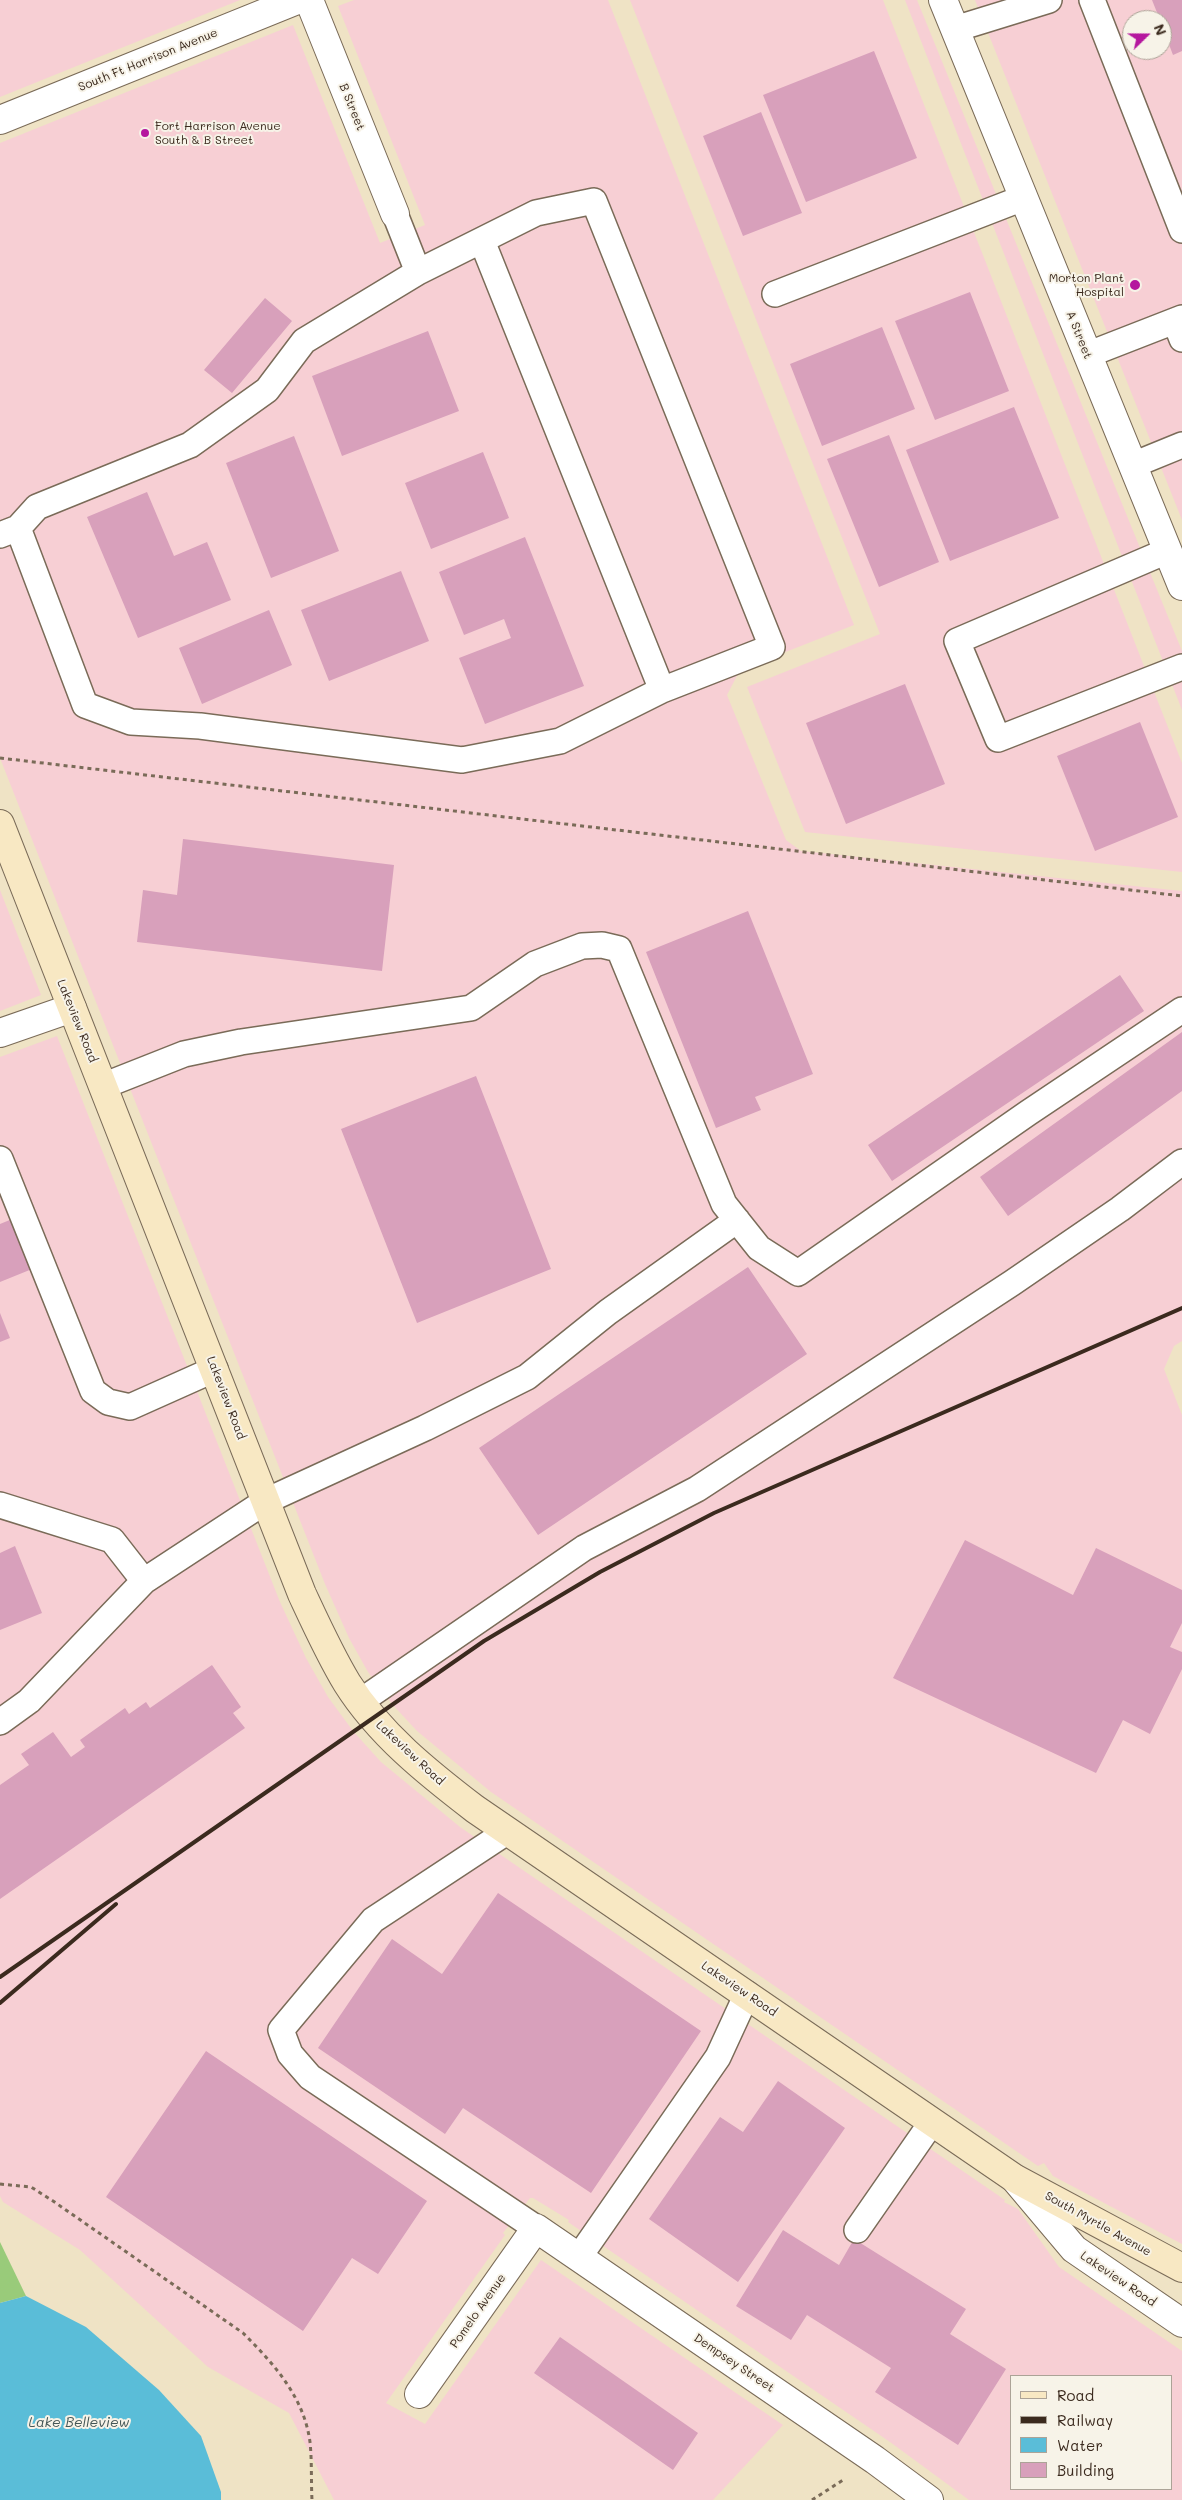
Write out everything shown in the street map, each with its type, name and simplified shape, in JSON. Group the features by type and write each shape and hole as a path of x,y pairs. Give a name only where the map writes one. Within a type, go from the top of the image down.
{"main road":[{"name":"Lakeview Road","path":"0,824 302,1594 327,1648 361,1701 400,1747 475,1809 1014,2178"},
{"name":"South Myrtle Avenue","path":"1014,2178 1182,2268"}],"street":[{"name":"South Ft Harrison Avenue","path":"0,120 297,0"},
{"name":"B Street","path":"309,0 395,214"},
{"name":"A Street","path":"943,0 1182,586"},
{"path":"0,1033 72,1008"},
{"name":"Lakeview Road","path":"1014,2178 1074,2248 1182,2323"},
{"name":"Dempsey Street","path":"536,2228 875,2460 929,2500"},
{"name":"Pomelo Avenue","path":"419,2394 536,2228"}],"lane":[{"path":"955,29 1049,0"},
{"path":"1092,0 1182,230"},
{"path":"775,294 1024,198"},
{"path":"594,201 772,647 662,690 560,741 462,760 200,726 131,722 85,705 9,532 37,507 190,445 267,390 304,341 418,272 536,212 594,201"},
{"path":"395,214 418,272"},
{"path":"482,241 662,690"},
{"path":"1087,355 1180,326"},
{"path":"1133,465 1182,445"},
{"path":"1168,551 957,641 998,739 1182,667"},
{"path":"103,1086 184,1054 241,1042 471,1008 535,964 582,946 602,945 619,949 724,1204 758,1248 798,1273 1028,1113 1182,1010"},
{"path":"0,1159 93,1391 108,1402 130,1407 215,1369"},
{"path":"361,1701 584,1548 697,1489 1012,1283 1120,1209 1182,1162"},
{"path":"1120,1209 1182,1182"},
{"path":"0,1722 29,1701 144,1581 266,1501 417,1432 528,1377 608,1312 737,1220"},
{"path":"0,1505 112,1540 144,1581"},
{"path":"508,1831 373,1920 281,2030 290,2054 310,2077 536,2228"},
{"path":"579,2257 718,2057 747,1994"},
{"path":"857,2230 932,2122"}],"path":[{"path":"0,758 1182,896"},
{"path":"0,2184 31,2188 53,2201 243,2333 270,2360 296,2396 305,2420 310,2442 312,2500"}],"shaded area":[{"path":"0,0 240,0 0,97"},
{"path":"354,0 608,0 854,625 740,670 727,695 786,840 801,851 1182,891 1182,1341 1174,1346 1164,1369 1182,1415 1182,2244 1053,2176 1044,2163 1038,2166 491,1792 417,1731 392,1704 368,1672 349,1638 325,1584 0,758 0,143 293,25 380,243 425,225 338,6"},
{"path":"630,0 883,0 1182,763 1182,872 805,832 747,687 880,634"},
{"path":"905,0 917,0 1182,651 1182,710"},
{"name":"Morton Plant Hospital","path":"975,0 1182,0 1182,520"},
{"path":"0,890 41,995 0,1011"},
{"path":"57,1036 280,1602 306,1658 328,1697 353,1731 381,1762 460,1827 1005,2200 1004,2202 1018,2209 1059,2267 1182,2351 1182,2500 969,2500 890,2442 568,2222 569,2220 530,2198 503,2233 505,2235 386,2403 425,2424 541,2260 783,2425 713,2500 334,2500 289,2413 208,2367 80,2250 3,2202 0,2196 0,1057"}],"green space":[{"path":"0,2242 26,2296 0,2303"}],"water":[{"name":"Lake Belleview","path":"26,2296 86,2327 159,2390 201,2436 221,2492 221,2500 0,2500 0,2303"}],"building":[{"path":"1152,0 1182,0 1182,51 1173,55 1172,52 1172,10 1156,10"},
{"path":"874,51 917,158 806,202 763,95"},
{"path":"761,112 802,213 743,236 703,136"},
{"path":"970,292 1009,391 935,420 895,321"},
{"path":"265,298 292,321 232,393 204,370"},
{"path":"882,327 915,409 822,446 790,364"},
{"path":"428,331 459,411 342,456 312,376"},
{"path":"1014,407 1059,518 950,561 906,450"},
{"path":"889,435 939,562 879,587 827,459"},
{"path":"294,436 339,551 271,578 226,463"},
{"path":"483,452 509,518 431,549 405,483"},
{"path":"147,492 174,556 207,542 231,600 138,638 87,517"},
{"path":"525,537 584,686 485,724 459,658 511,638 504,619 464,635 439,572"},
{"path":"401,571 429,641 329,681 301,610"},
{"path":"269,610 292,665 202,704 179,648"},
{"path":"905,684 945,784 846,824 806,723"},
{"path":"1140,722 1178,817 1095,851 1057,756"},
{"path":"183,839 394,865 382,971 137,942 143,890 177,895"},
{"path":"748,911 813,1074 755,1097 761,1110 716,1128 646,952"},
{"path":"1120,975 1144,1011 892,1181 868,1145"},
{"path":"1182,1032 1182,1091 1008,1216 980,1177"},
{"path":"476,1076 551,1269 417,1323 341,1129"},
{"path":"17,1217 37,1267 0,1282 0,1224"},
{"path":"748,1267 807,1354 538,1535 479,1448"},
{"path":"0,1313 10,1338 0,1342"},
{"path":"965,1540 1073,1595 1096,1548 1182,1590 1182,1623 1170,1647 1182,1652 1182,1669 1150,1734 1123,1720 1096,1773 893,1678"},
{"path":"15,1546 42,1613 0,1630 0,1553"},
{"path":"212,1665 241,1707 233,1713 245,1728 0,1899 0,1785 29,1765 21,1754 53,1732 71,1757 85,1747 80,1740 125,1708 129,1714 146,1702 150,1708"},
{"path":"498,1893 701,2031 591,2193 463,2108 445,2134 318,2048 392,1939 442,1974"},
{"path":"206,2051 427,2201 378,2274 352,2258 303,2331 106,2197"},
{"path":"778,2081 845,2128 738,2282 649,2219 720,2117 743,2132"},
{"path":"783,2230 839,2265 854,2239 966,2309 950,2334 1006,2369 958,2445 875,2392 891,2368 807,2315 791,2340 736,2306"},
{"path":"560,2337 698,2433 673,2470 534,2373"}],"railway":[{"path":"0,1977 484,1641 600,1572 714,1513 1182,1308"},
{"path":"0,2003 116,1904"}],"place":[{"name":"Fort Harrison Avenue South & B Street","path":"145,133"},
{"name":"Morton Plant Hospital","path":"1135,285"}]}
